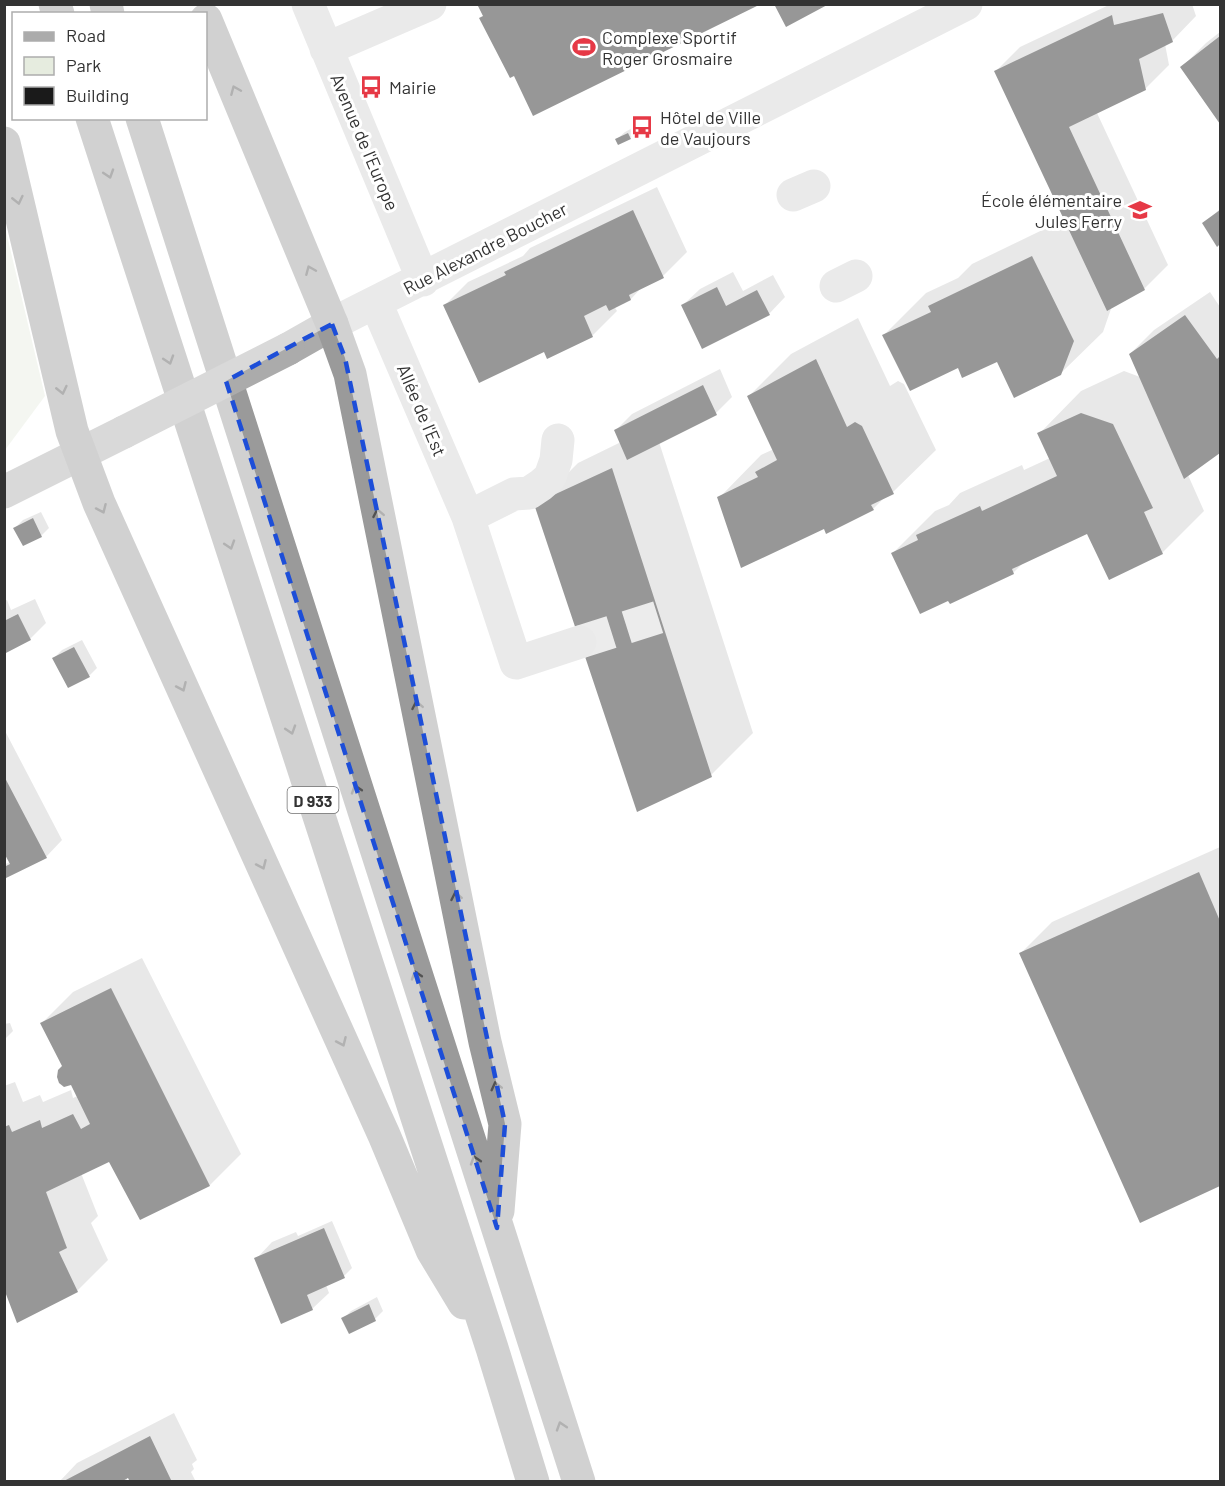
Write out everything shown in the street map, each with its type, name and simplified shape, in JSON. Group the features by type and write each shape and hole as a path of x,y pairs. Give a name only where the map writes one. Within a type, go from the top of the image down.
{"highway":[{"path":"207,22 332,324 350,374 485,1042 505,1124 497,1228"},
{"name":"D 933","path":"93,120 492,1348 533,1482"},
{"name":"D 933","path":"143,120 579,1482"},
{"path":"4,143 70,423 99,503 379,1125 432,1250 492,1348"}],"main road":[{"name":"Rue Alexandre Boucher","path":"4,492 288,349 332,324"}],"street":[{"name":"Avenue de l'Europe","path":"308,4 423,280"},
{"path":"326,49 430,4"},
{"name":"Rue Alexandre Boucher","path":"332,324 966,4"},
{"name":"Allée de l'Est","path":"376,303 468,517 516,663 580,642"},
{"path":"468,517 514,494 529,493 541,485 550,477 556,460 558,440"}],"highlighted area":[{"path":"332,324 345,358 505,1124 497,1228 226,381"}],"green space":[{"path":"5,227 45,396 4,450"}],"building":[{"name":"Complexe Sportif Roger Grosmaire","path":"477,4 761,4 533,116 514,76 510,78 479,18 483,16"},
{"name":"Complexe Sportif Roger Grosmaire","path":"774,4 829,4 786,27"},
{"path":"1163,13 1173,42 1139,59 1146,90 1069,127 1145,290 1107,311 994,71 1112,15 1114,25"},
{"path":"1220,36 1220,124 1180,67"},
{"path":"628,133 631,139 618,145 615,139"},
{"path":"633,210 664,278 629,295 631,300 609,311 606,305 584,316 593,337 547,359 544,352 479,383 443,305 506,275 504,272"},
{"path":"1220,210 1220,244 1217,247 1202,223"},
{"path":"1032,256 1074,341 1061,375 1014,398 997,362 962,378 958,368 910,391 882,335 931,312 928,306"},
{"path":"717,287 726,306 757,290 770,315 702,349 681,305"},
{"path":"1185,315 1217,359 1220,356 1220,453 1184,479 1129,354"},
{"path":"816,359 847,427 855,422 862,426 894,494 871,505 874,510 826,534 824,529 741,568 717,497 758,477 755,472 777,460 747,396"},
{"path":"703,385 717,415 627,460 614,430"},
{"path":"1081,413 1113,424 1153,508 1144,512 1163,554 1109,580 1087,534 1012,569 1014,574 950,604 948,601 920,614 891,553 918,540 916,535 980,506 982,511 1057,476 1037,433"},
{"path":"612,468 712,777 637,812 534,504"},
{"path":"33,518 42,537 23,546 13,528"},
{"path":"18,614 31,640 4,654 4,621"},
{"path":"74,647 90,677 68,688 52,658"},
{"path":"4,776 47,858 4,879 4,867 10,864 4,853"},
{"path":"1199,872 1220,921 1220,1186 1140,1223 1019,953"},
{"path":"111,988 210,1186 140,1220 109,1162 46,1192 67,1248 59,1252 78,1292 17,1323 4,1289 4,1127 9,1125 12,1132 40,1120 42,1128 73,1114 81,1129 90,1124 71,1085 64,1087 59,1083 58,1070 62,1066 40,1023"},
{"path":"324,1228 345,1278 307,1295 313,1310 281,1324 254,1258"},
{"path":"369,1304 376,1321 349,1334 341,1318"},
{"path":"150,1436 172,1482 130,1482 128,1478 121,1482 62,1482"}],"tunnel":[{"path":"580,642 659,617"}],"place":[{"name":"Complexe Sportif Roger Grosmaire","path":"584,47"},
{"name":"Mairie","path":"371,87"},
{"name":"Hôtel de Ville de Vaujours","path":"642,127"},
{"name":"École élémentaire Jules Ferry","path":"1140,210"}]}
